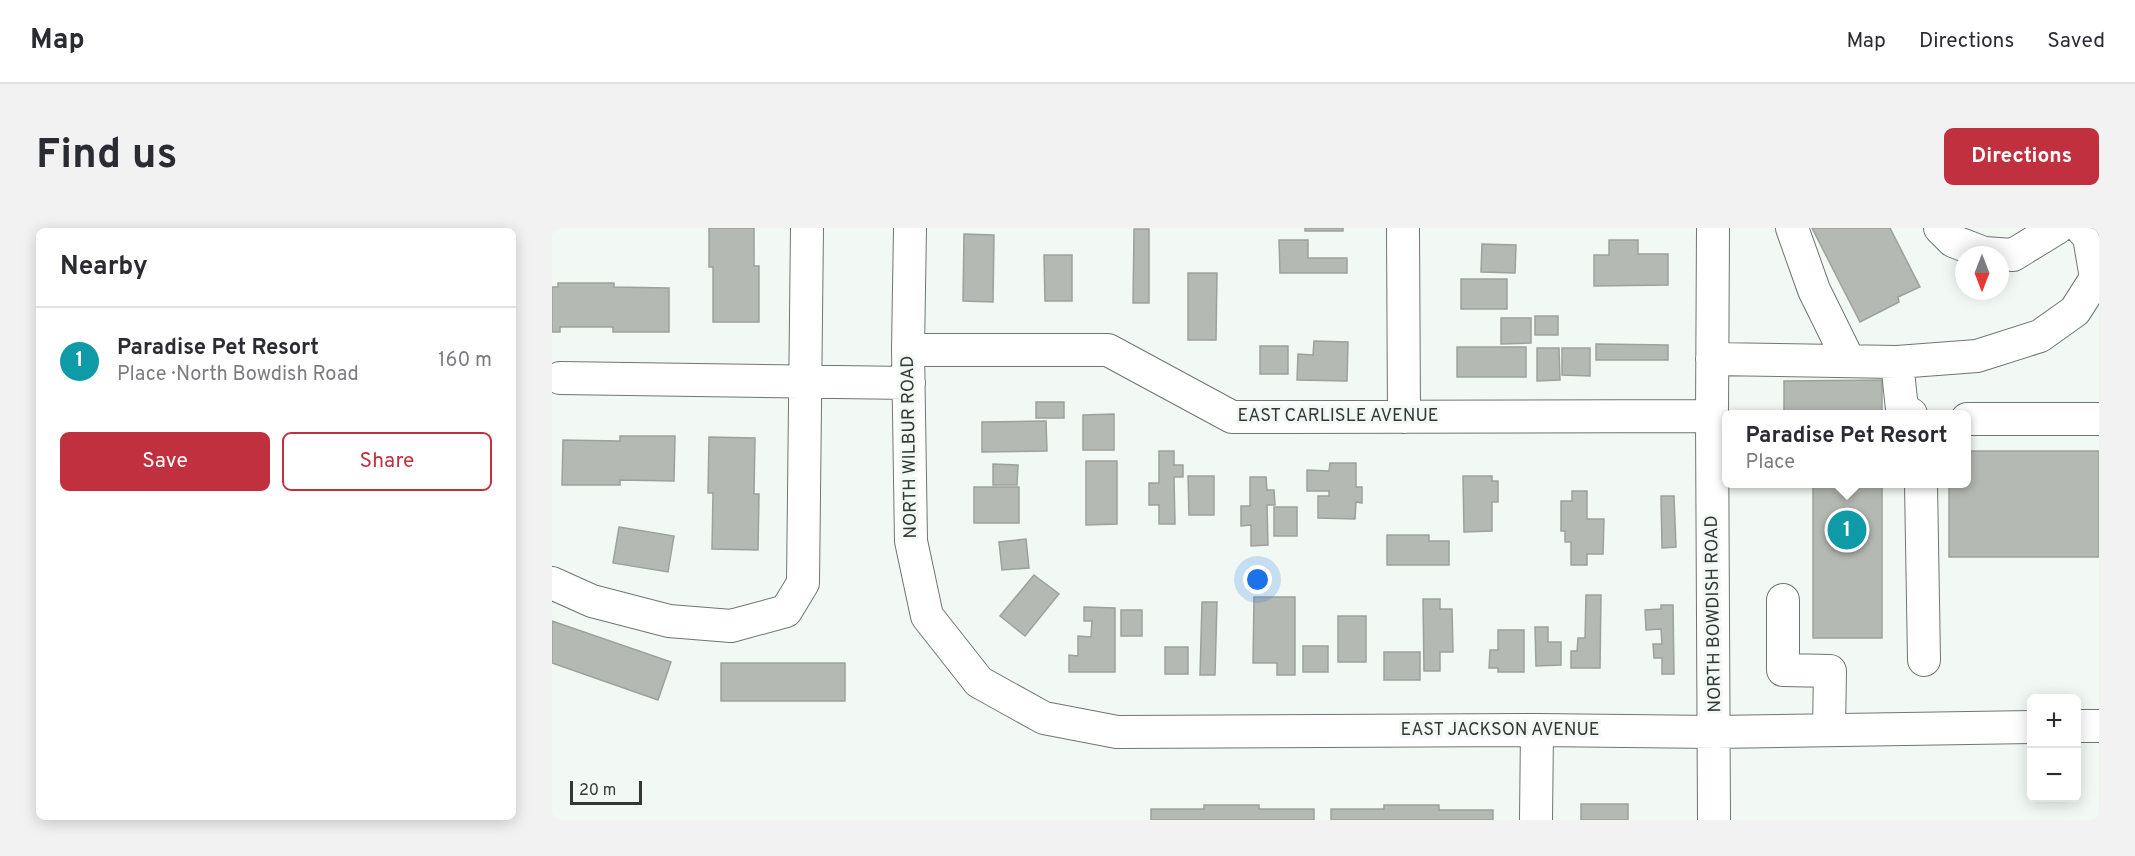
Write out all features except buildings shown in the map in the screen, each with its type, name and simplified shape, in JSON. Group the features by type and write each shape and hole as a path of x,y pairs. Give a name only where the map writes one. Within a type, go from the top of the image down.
{"street":[{"path":"552,583 592,601 669,621 731,626 786,611 803,582 807,228"},
{"name":"NORTH WILBUR ROAD","path":"910,228 908,350 911,541 927,616 979,682"},
{"path":"1403,228 1404,417"},
{"name":"NORTH BOWDISH ROAD","path":"1713,228 1714,820"},
{"path":"1792,228 1814,290 1849,361"},
{"path":"1940,228 1953,241 1984,253 2013,255 2057,228"},
{"path":"1712,359 1897,362 1977,356 2040,336 2075,311 2096,278 2089,237 2080,228"},
{"name":"EAST CARLISLE AVENUE","path":"908,350 1108,350 1232,417 1712,416"},
{"path":"1897,362 1904,410"},
{"path":"560,378 909,383"},
{"path":"1971,419 2099,419"},
{"path":"1921,488 1924,660"},
{"path":"1783,600 1783,670 1830,671 1829,729"},
{"name":"EAST JACKSON AVENUE","path":"979,682 1044,718 1117,732 1537,729 1715,732 2027,727"},
{"path":"2081,726 2099,726"},
{"path":"1536,820 1537,729"}],"place":[{"name":"Paradise Pet Resort","path":"1847,530"}]}
